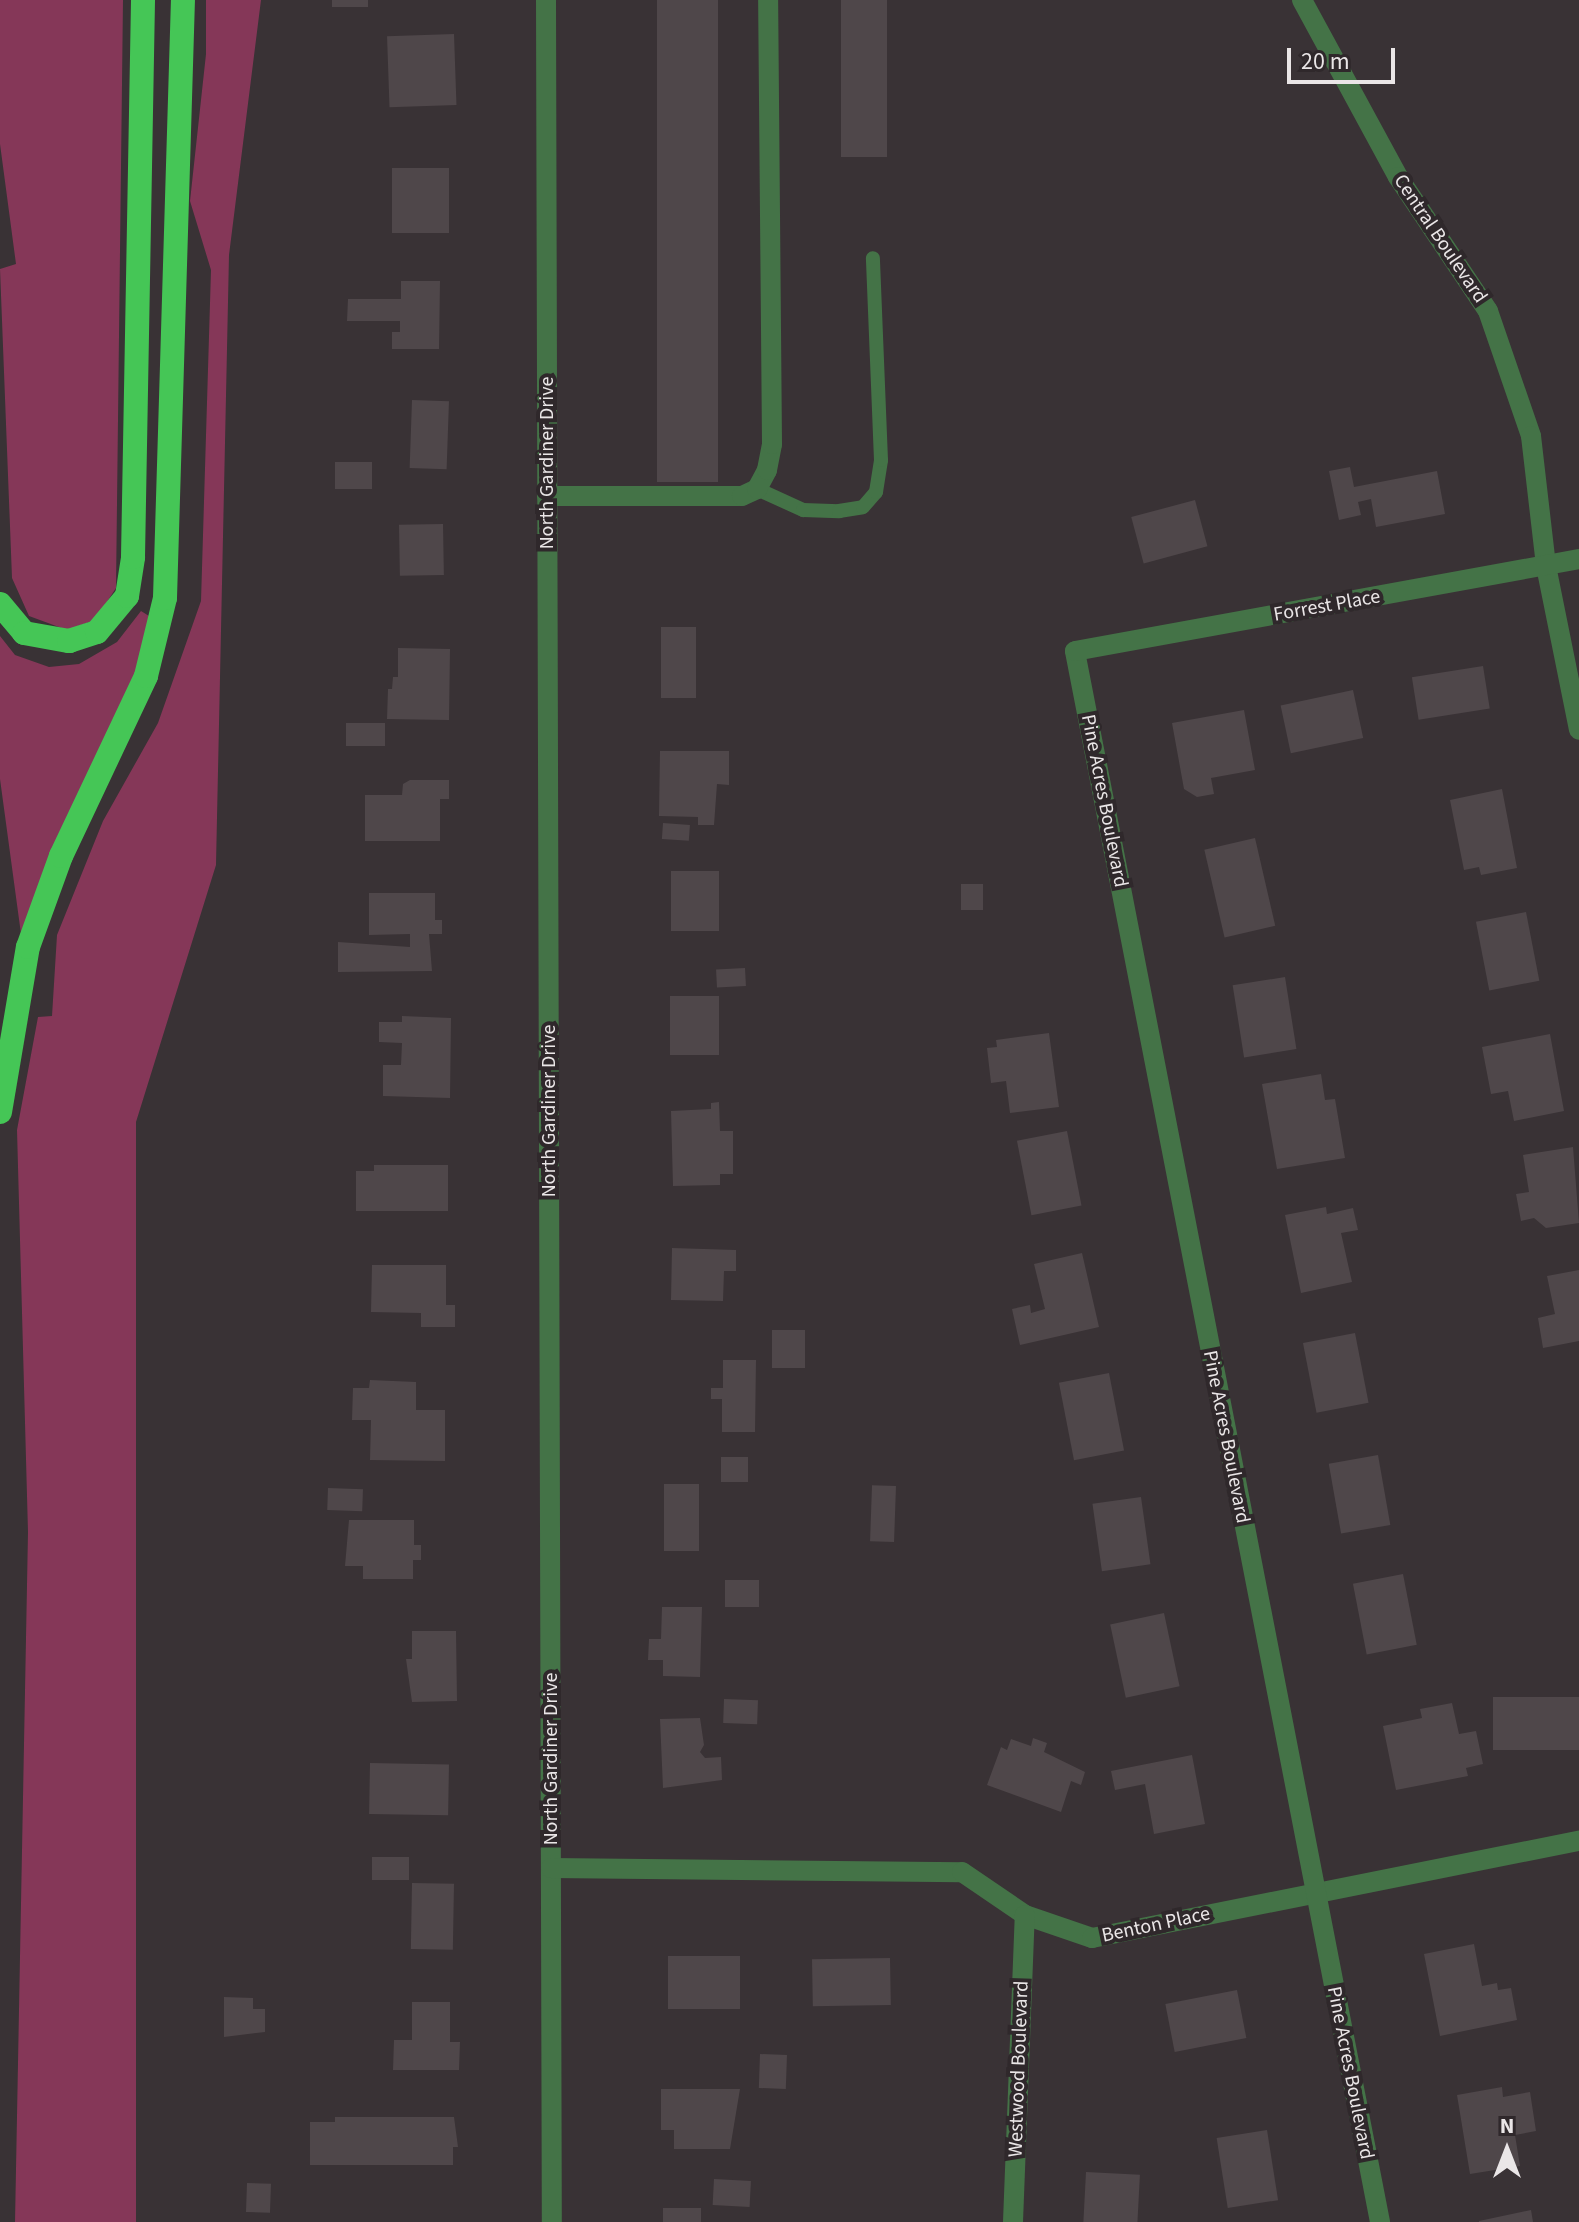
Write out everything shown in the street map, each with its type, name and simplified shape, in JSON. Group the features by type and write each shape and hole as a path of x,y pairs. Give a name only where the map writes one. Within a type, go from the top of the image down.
{"highway":[{"path":"0,604 24,633 69,641 97,632 127,596 133,557 143,0"},
{"path":"0,1112 28,947 61,856 146,676 165,598 183,0"}],"street":[{"name":"North Gardiner Drive","path":"546,0 552,2222"},
{"path":"547,496 742,496 757,489 772,444 768,0"},
{"name":"Central Boulevard","path":"1302,0 1398,177 1488,311 1531,436 1546,566 1579,730"},
{"name":"Forrest Place","path":"1075,651 1579,559"},
{"name":"Pine Acres Boulevard","path":"1075,651 1313,1893 1380,2222"},
{"name":"Benton Place","path":"551,1868 962,1872 1025,1915 1092,1938 1579,1841"},
{"name":"Westwood Boulevard","path":"1013,2222 1025,1915"}],"lane":[{"path":"757,489 803,510 839,511 863,507 876,492 881,460 873,258"}],"shaded area":[{"path":"0,0 123,0 116,588 95,620 67,630 29,616 12,578 0,269 16,264 0,144"},
{"path":"206,0 261,0 229,255 216,865 136,1122 136,2222 15,2222 28,1532 17,1130 38,1017 52,1016 57,935 103,821 158,723 201,601 211,270 190,201 206,54"},
{"path":"141,611 149,616 141,672 21,934 0,779 0,636 15,655 49,667 79,664 117,642"}],"building":[{"path":"332,0 368,0 368,7 332,7"},
{"path":"657,0 718,0 718,482 657,482"},
{"path":"841,0 887,0 887,157 841,157"},
{"path":"454,34 456,105 390,107 387,36"},
{"path":"392,168 449,168 449,233 392,233"},
{"path":"401,281 440,281 439,349 392,349 392,332 400,332 400,321 347,321 348,299 401,299"},
{"path":"412,400 449,401 447,469 410,468"},
{"path":"335,462 372,462 372,489 335,489"},
{"path":"1350,467 1354,487 1437,471 1445,514 1376,527 1371,499 1358,502 1361,515 1339,520 1329,471"},
{"path":"1195,500 1207,546 1144,563 1131,517"},
{"path":"443,524 444,575 400,576 399,525"},
{"path":"661,627 696,627 696,698 661,698"},
{"path":"398,648 450,649 449,720 387,719 388,689 392,689 393,677 398,677"},
{"path":"1483,666 1490,708 1419,720 1412,677"},
{"path":"1353,690 1363,738 1291,753 1281,705"},
{"path":"1244,710 1255,770 1211,778 1214,794 1197,797 1184,789 1172,723"},
{"path":"346,723 385,723 385,746 346,746"},
{"path":"660,751 729,751 729,785 717,784 714,825 698,825 698,817 659,816"},
{"path":"410,780 449,780 449,799 440,799 440,841 365,841 365,795 402,795 403,784"},
{"path":"1502,789 1517,868 1481,875 1479,867 1464,870 1450,800"},
{"path":"663,823 690,825 689,841 662,839"},
{"path":"1255,838 1275,926 1225,937 1204,850"},
{"path":"671,871 719,871 719,931 671,931"},
{"path":"961,884 983,884 983,910 961,910"},
{"path":"369,893 435,893 435,920 442,920 442,934 429,934 432,971 338,972 338,942 410,947 410,934 369,935"},
{"path":"1526,912 1539,981 1489,990 1476,922"},
{"path":"745,968 746,986 717,987 716,970"},
{"path":"1285,977 1296,1049 1244,1057 1233,985"},
{"path":"670,996 719,996 719,1055 670,1055"},
{"path":"402,1016 451,1018 450,1098 383,1096 383,1065 401,1065 402,1043 379,1042 379,1022 402,1022"},
{"path":"1049,1033 1059,1107 1010,1113 1006,1081 991,1083 987,1048 997,1047 996,1040"},
{"path":"1550,1034 1564,1111 1514,1121 1508,1091 1491,1094 1482,1047"},
{"path":"1321,1074 1325,1100 1335,1099 1345,1158 1277,1169 1262,1084"},
{"path":"719,1102 720,1131 733,1131 733,1174 720,1174 720,1185 673,1186 671,1111 711,1109 711,1103"},
{"path":"1067,1131 1082,1206 1031,1215 1017,1141"},
{"path":"1573,1147 1579,1223 1546,1228 1534,1218 1521,1221 1516,1194 1529,1192 1523,1155"},
{"path":"374,1165 448,1165 448,1211 356,1211 356,1171 374,1171"},
{"path":"1326,1207 1327,1214 1353,1208 1358,1230 1341,1233 1352,1282 1301,1293 1285,1215"},
{"path":"672,1248 736,1250 736,1271 724,1271 723,1301 671,1300"},
{"path":"1082,1253 1099,1327 1020,1345 1012,1309 1030,1305 1031,1313 1045,1309 1034,1264"},
{"path":"372,1265 446,1265 446,1305 455,1305 455,1327 421,1327 421,1313 371,1312"},
{"path":"1579,1270 1579,1341 1543,1348 1538,1318 1555,1314 1547,1276"},
{"path":"772,1330 805,1330 805,1368 772,1368"},
{"path":"1355,1333 1369,1403 1317,1413 1303,1343"},
{"path":"723,1360 756,1360 755,1432 722,1432 722,1399 711,1399 711,1388 723,1388"},
{"path":"1109,1373 1124,1451 1074,1460 1059,1383"},
{"path":"370,1380 416,1382 416,1410 445,1410 445,1461 370,1460 371,1420 352,1420 353,1388 369,1388"},
{"path":"1378,1455 1390,1525 1341,1534 1329,1464"},
{"path":"721,1457 748,1457 748,1482 721,1482"},
{"path":"664,1484 699,1484 699,1551 664,1551"},
{"path":"872,1485 896,1486 894,1542 870,1541"},
{"path":"328,1488 363,1489 362,1511 327,1510"},
{"path":"1141,1497 1150,1564 1102,1571 1092,1504"},
{"path":"349,1520 414,1520 414,1545 421,1545 421,1560 413,1560 413,1579 363,1579 363,1566 345,1566"},
{"path":"1403,1574 1417,1645 1367,1654 1353,1584"},
{"path":"725,1580 759,1580 759,1607 725,1607"},
{"path":"662,1607 702,1607 700,1677 663,1676 663,1660 648,1660 649,1639 661,1639"},
{"path":"1164,1613 1180,1686 1126,1698 1110,1624"},
{"path":"412,1631 456,1631 457,1701 412,1702 406,1659 412,1659"},
{"path":"1493,1697 1579,1697 1579,1750 1493,1750"},
{"path":"724,1699 758,1700 757,1724 723,1723"},
{"path":"1452,1703 1459,1734 1476,1731 1483,1764 1466,1768 1468,1776 1396,1790 1383,1726 1422,1718 1420,1709"},
{"path":"700,1718 704,1745 700,1752 705,1758 721,1757 722,1780 663,1788 660,1719"},
{"path":"1033,1738 1047,1743 1044,1752 1085,1772 1081,1785 1071,1781 1061,1812 987,1785 1001,1747 1007,1750 1011,1739 1031,1746"},
{"path":"1192,1755 1205,1824 1154,1834 1145,1784 1115,1790 1111,1771"},
{"path":"370,1763 449,1764 448,1815 369,1814"},
{"path":"372,1857 409,1857 409,1880 372,1880"},
{"path":"412,1883 454,1884 453,1950 411,1949"},
{"path":"1474,1944 1482,1986 1497,1983 1498,1990 1511,1988 1517,2020 1440,2036 1424,1954"},
{"path":"668,1956 740,1956 740,2009 668,2009"},
{"path":"890,1958 891,2005 813,2006 812,1959"},
{"path":"1237,1990 1246,2038 1175,2052 1165,2004"},
{"path":"224,1997 253,1998 253,2009 265,2009 265,2032 224,2037"},
{"path":"412,2002 450,2002 450,2042 460,2042 459,2070 393,2070 394,2040 412,2040"},
{"path":"760,2054 787,2055 786,2089 759,2088"},
{"path":"1502,2087 1503,2097 1530,2092 1536,2131 1515,2135 1520,2166 1470,2174 1457,2095"},
{"path":"661,2089 740,2089 730,2149 674,2149 674,2130 661,2130"},
{"path":"335,2117 454,2117 458,2147 453,2147 453,2165 310,2165 310,2122 335,2122"},
{"path":"1267,2130 1278,2200 1228,2208 1217,2138"},
{"path":"1086,2172 1140,2175 1137,2222 1083,2222"},
{"path":"714,2179 751,2181 750,2207 713,2205"},
{"path":"247,2183 271,2184 270,2213 246,2212"},
{"path":"663,2208 701,2208 701,2222 663,2222"},
{"path":"1531,2210 1533,2222 1479,2222 1479,2221"}]}
